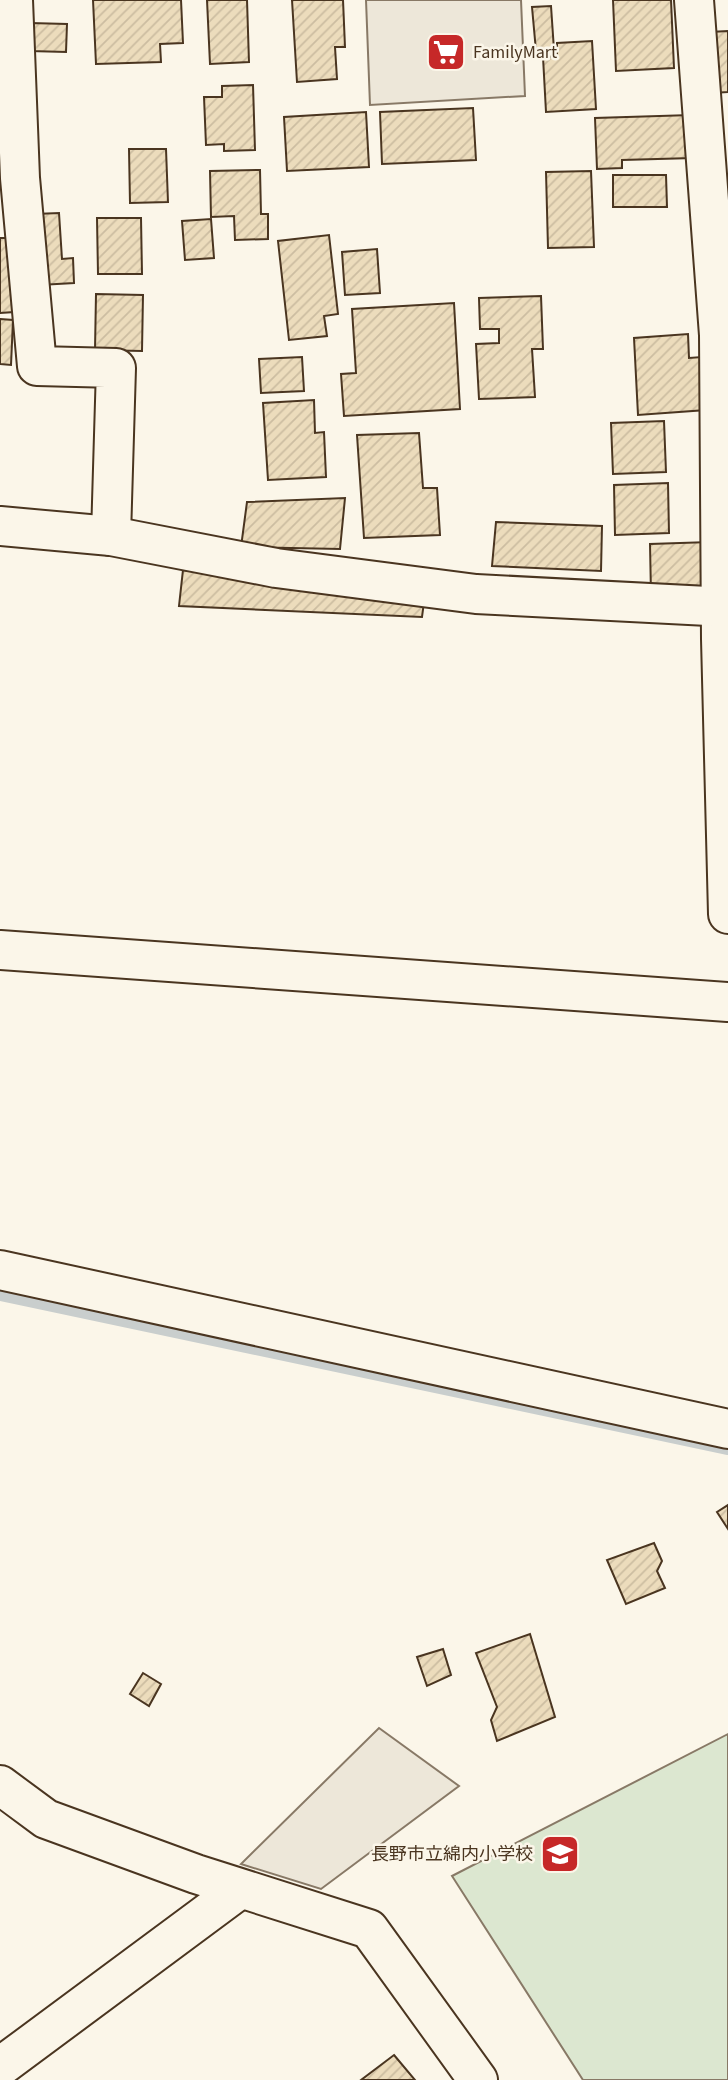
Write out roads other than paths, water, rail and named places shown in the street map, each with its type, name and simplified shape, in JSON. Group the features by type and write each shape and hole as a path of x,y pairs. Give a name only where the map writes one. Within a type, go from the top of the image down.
{"street":[{"path":"13,0 20,178 37,366 116,368 111,536"},
{"path":"694,0 719,335 728,914"},
{"path":"0,526 111,536 276,568 476,594 724,635"},
{"path":"0,950 728,1002"},
{"path":"0,1270 728,1429"},
{"path":"0,1785 46,1819 240,1889 369,1929 478,2080"},
{"path":"0,2067 240,1889"},
{"path":"0,2075 4,2080"}],"waterway":[{"path":"0,1296 728,1450"}],"place":[{"name":"FamilyMart","path":"446,52"},
{"name":"長野市立綿内小学校","path":"560,1854"}]}
